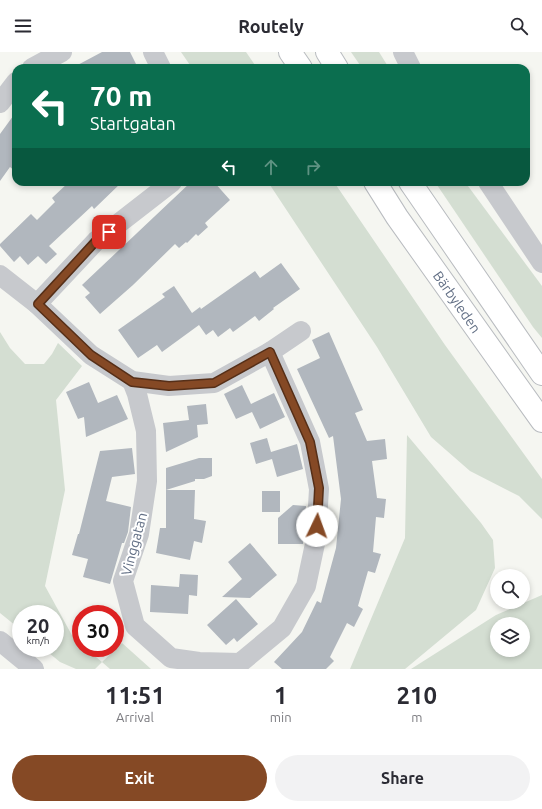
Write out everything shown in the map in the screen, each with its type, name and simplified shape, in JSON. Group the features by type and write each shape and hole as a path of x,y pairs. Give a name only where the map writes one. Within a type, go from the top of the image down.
{"main road":[{"path":"290,52 298,64"},
{"path":"327,52 335,64"},
{"name":"Bärbyleden","path":"378,186 542,421"},
{"name":"Bärbyleden","path":"413,186 542,374"}],"street":[{"path":"40,64 62,52"},
{"path":"153,52 159,64"},
{"path":"403,52 409,64"},
{"path":"0,103 12,87"},
{"path":"38,304 96,241 167,186"},
{"path":"491,186 542,263"},
{"path":"0,275 38,304 91,355 132,382 169,386 214,383 270,352 302,331"},
{"name":"Vinggatan","path":"132,382 138,394 146,432 147,482 139,534 123,580 135,626 171,658 199,662 240,663 282,628 306,586 316,539 319,488 310,442 270,352"},
{"path":"0,640 34,669"}],"shaded area":[{"path":"181,52 246,52 254,64 189,64"},
{"path":"351,52 379,52 386,64 359,64"},
{"path":"271,186 337,186 445,345 542,479 542,519 519,496 470,471 431,437 377,347"},
{"path":"438,186 468,186 542,286 542,338"},
{"path":"0,332 10,348 25,364 44,364 58,343 82,366 56,400 65,490 45,586 55,605 12,605 12,623 0,613"},
{"path":"407,435 481,523 493,540 495,568 490,569 490,579 476,610 405,669 350,669 405,538"},
{"path":"542,595 542,669 411,669 490,619 490,657 530,657 530,617 493,617 510,609 530,609 530,600"},
{"path":"64,621 72,635 72,657 96,657 102,662 95,669 76,669 60,662 54,657 64,657"},
{"path":"124,645 151,669 110,669 102,662 107,657 124,657"}],"building":[{"path":"102,52 130,52 136,64 80,64"},
{"path":"12,118 12,169 10,167 0,181 0,134"},
{"path":"65,186 118,186 94,209 92,206 49,246 57,254 46,264 38,256 28,265 20,256 14,262 0,246 0,244 31,214 37,220 55,202 52,198"},
{"path":"187,186 218,186 230,200 205,223 208,227 198,236 196,234 187,243 186,242 179,248 175,244 133,285 100,314 85,297 90,293 82,285"},
{"path":"281,263 300,289 273,308 274,309 259,321 255,316 233,332 230,328 218,337 213,330 206,335 199,325 162,352 157,345 138,358 118,330 165,297 162,294 174,286 192,313 200,307 201,309 255,271 260,278"},
{"path":"329,332 363,410 355,413 367,441 385,439 387,459 372,461 377,498 386,499 384,518 376,517 373,552 381,554 375,573 368,571 358,606 363,609 354,627 347,623 330,657 334,661 326,669 282,669 274,662 302,632 317,601 321,603 336,548 341,499 333,436 329,438 297,369 320,358 312,340"},
{"path":"89,382 98,403 117,395 128,419 86,437 84,417 78,419 66,392"},
{"path":"242,385 251,404 274,393 285,417 260,429 252,412 236,419 224,394"},
{"path":"206,404 208,424 197,425 198,437 166,452 163,423 189,420 187,406"},
{"path":"267,438 271,452 297,444 303,469 277,477 272,459 256,464 250,443"},
{"path":"132,448 135,474 112,477 106,501 131,507 128,532 124,543 122,543 110,584 83,577 88,559 72,555 79,534 100,451"},
{"path":"199,458 212,458 212,476 204,479 195,479 195,481 166,490 166,468"},
{"path":"166,490 195,490 194,519 206,521 202,543 194,541 190,560 156,553 160,528 166,528"},
{"path":"262,491 280,491 280,512 262,512"},
{"path":"293,505 306,506 303,544 278,544 278,518"},
{"path":"250,543 277,575 250,598 222,597 242,579 228,562"},
{"path":"180,574 198,575 197,596 189,595 188,614 150,612 151,585 179,587"},
{"path":"236,599 258,624 237,642 234,638 226,645 207,625"}],"route":[{"path":"109,232 96,241 38,304 91,355 132,382 169,386 214,383 270,352 310,442 319,488 317,526"}]}
